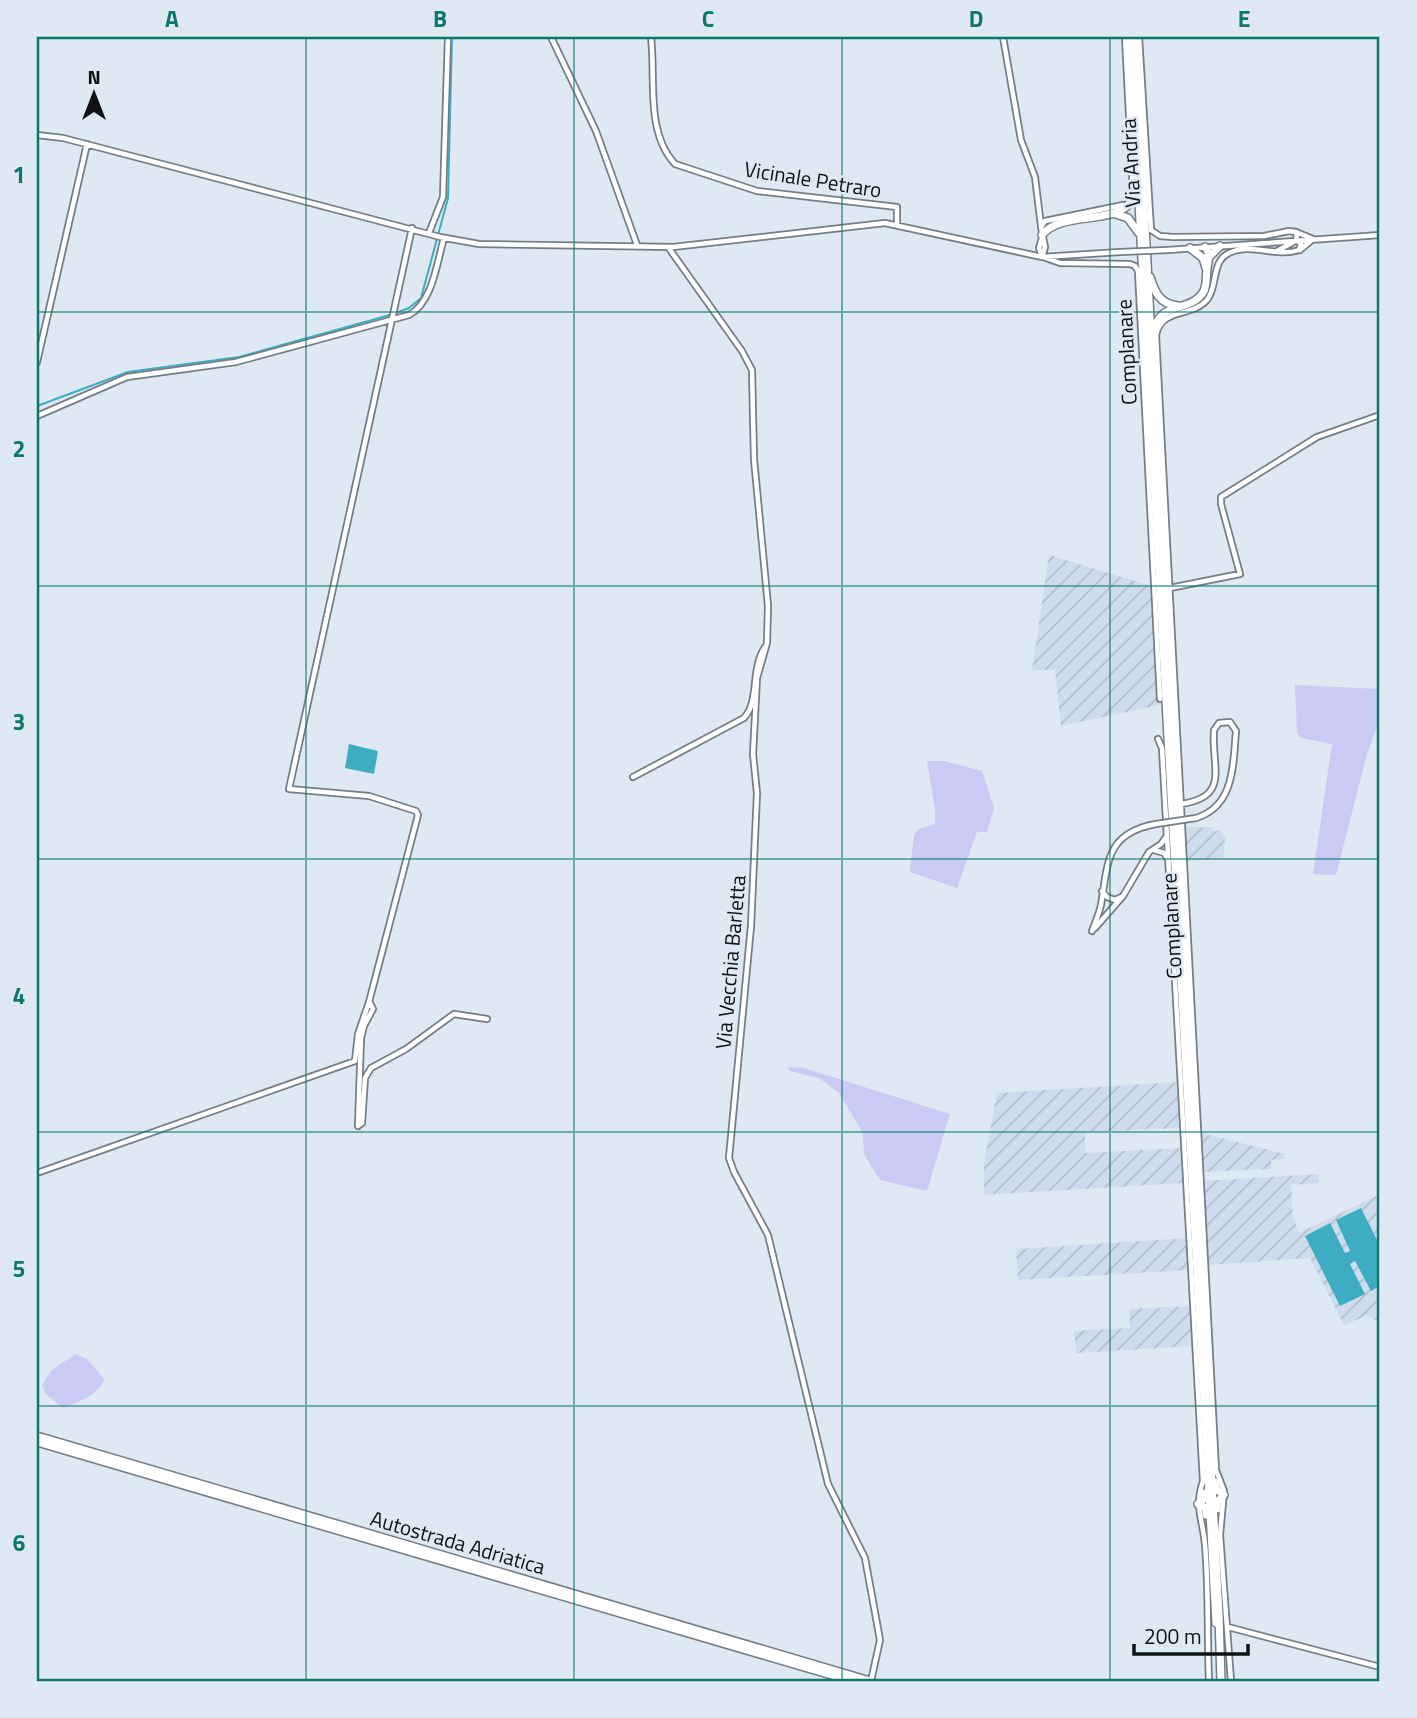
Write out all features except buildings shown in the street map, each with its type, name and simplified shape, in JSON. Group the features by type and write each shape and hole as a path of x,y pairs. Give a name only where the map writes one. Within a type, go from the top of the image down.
{"highway":[{"path":"1132,37 1141,253 1207,1483 1219,1615 1221,1681"},
{"path":"1132,37 1147,266 1212,1472 1212,1523"},
{"path":"1042,233 1051,225 1061,222 1112,214 1125,209 1134,199 1137,168"},
{"path":"1112,214 1128,218 1135,226 1141,253"},
{"path":"1206,257 1220,246"},
{"path":"1152,364 1155,322 1161,315 1193,302 1203,292 1207,281 1205,247"},
{"path":"1190,248 1206,257"},
{"path":"1147,266 1155,292 1161,300 1170,305 1183,306"},
{"name":"Autostrada Adriatica","path":"37,1436 870,1681"},
{"name":"Autostrada Adriatica","path":"37,1442 852,1681"},
{"path":"1212,1472 1216,1488 1224,1495 1217,1502 1212,1523"},
{"path":"1207,1483 1205,1498 1198,1504 1206,1508 1212,1523"}],"street":[{"path":"37,416 127,377 236,362 417,310 424,301 443,197 448,37"},
{"path":"551,37 596,131 637,245"},
{"name":"Vicinale Petraro","path":"651,37 657,130 666,154 675,164 757,191 897,207 897,224"},
{"path":"1003,37 1021,140 1035,177 1042,257"},
{"name":"Via Andria","path":"1042,233 1049,219 1124,205 1133,194 1132,37"},
{"name":"Via Andria","path":"1132,37 1151,230 1160,236 1173,237 1264,236 1292,231"},
{"path":"37,135 63,138 437,236 479,244 668,247 871,223 897,224 1030,255 1055,257 1380,235"},
{"path":"37,362 87,144"},
{"path":"37,1173 354,1062 356,1058 358,1034 369,1002 418,815 416,811 369,796 289,789 412,228"},
{"path":"1292,231 1313,239"},
{"path":"1292,231 1301,244 1299,250"},
{"path":"1299,250 1313,239"},
{"name":"Complanare","path":"1276,251 1297,240"},
{"path":"1282,241 1285,248"},
{"name":"Via Vecchia Barletta","path":"668,247 742,351 752,370 754,459 768,606 767,643 757,678 753,754 756,778 751,926 729,1158 768,1235 826,1478 838,1507 864,1554 879,1630 879,1648 870,1681"},
{"path":"1030,255 1042,248"},
{"path":"1042,248 1055,257"},
{"name":"Complanare","path":"1231,1681 1220,1535 1224,1495 1216,1462 1157,378 1158,328 1170,315 1196,309 1205,303 1213,292 1219,263 1228,253 1248,249 1288,253 1299,250"},
{"name":"Complanare","path":"1042,257 1060,263 1130,264 1138,271 1160,699"},
{"path":"1170,588 1240,574 1221,497 1317,437 1380,415"},
{"path":"633,777 748,714 757,659 767,643"},
{"path":"1168,831 1164,841 1143,860 1123,896 1092,931 1101,906 1101,890 1109,856 1116,844 1134,830 1196,818 1214,810 1222,802 1227,792 1236,731 1230,722 1219,723 1214,730 1213,790 1199,800 1181,804"},
{"name":"Complanare","path":"1158,738 1162,748 1168,831 1202,1481 1198,1504 1205,1542 1209,1681"},
{"path":"1153,849 1168,846"},
{"path":"1153,849 1164,853 1169,862"},
{"path":"1101,890 1107,897 1115,900 1123,896"},
{"path":"1101,890 1109,912"},
{"path":"1101,906 1104,911 1109,912"},
{"path":"369,1002 373,1009 362,1033 360,1059 360,1126 365,1079 371,1068 406,1049 454,1014 487,1019"},
{"path":"1228,1627 1380,1667"}],"shaded area":[{"path":"1049,555 1151,586 1159,705 1061,726 1055,670 1032,670"},
{"path":"1295,685 1380,689 1380,718 1367,754 1336,875 1313,874 1332,744 1302,738 1297,734"},
{"path":"349,744 378,751 374,774 345,768"},
{"path":"927,761 944,761 982,771 994,808 987,832 977,832 957,888 910,872 914,835 919,829 935,824"},
{"path":"1185,827 1220,830 1225,838 1224,858 1187,861"},
{"path":"787,1067 804,1068 950,1114 927,1191 880,1180 864,1154 863,1133 839,1093 819,1078 790,1071"},
{"path":"1179,1082 1181,1128 1085,1132 1085,1153 1182,1148 1184,1183 984,1195 984,1163 997,1093"},
{"path":"1202,1133 1285,1154 1284,1159 1271,1160 1272,1169 1203,1172"},
{"path":"1318,1174 1319,1183 1291,1185 1293,1217 1299,1233 1380,1194 1380,1322 1366,1316 1344,1325 1310,1258 1208,1265 1202,1181"},
{"path":"1361,1208 1380,1246 1380,1286 1371,1291 1355,1261 1350,1264 1365,1294 1340,1306 1305,1236 1330,1223 1345,1253 1350,1251 1336,1220"},
{"path":"1188,1238 1189,1270 1018,1280 1016,1249"},
{"path":"1191,1306 1193,1346 1076,1353 1074,1331 1130,1328 1129,1309"},
{"path":"75,1354 87,1359 104,1379 93,1394 63,1408 46,1394 42,1385 51,1371"}],"waterway":[{"path":"396,313 409,308 421,298 448,198 452,37"},
{"path":"37,406 128,372 239,357 390,315"}]}
